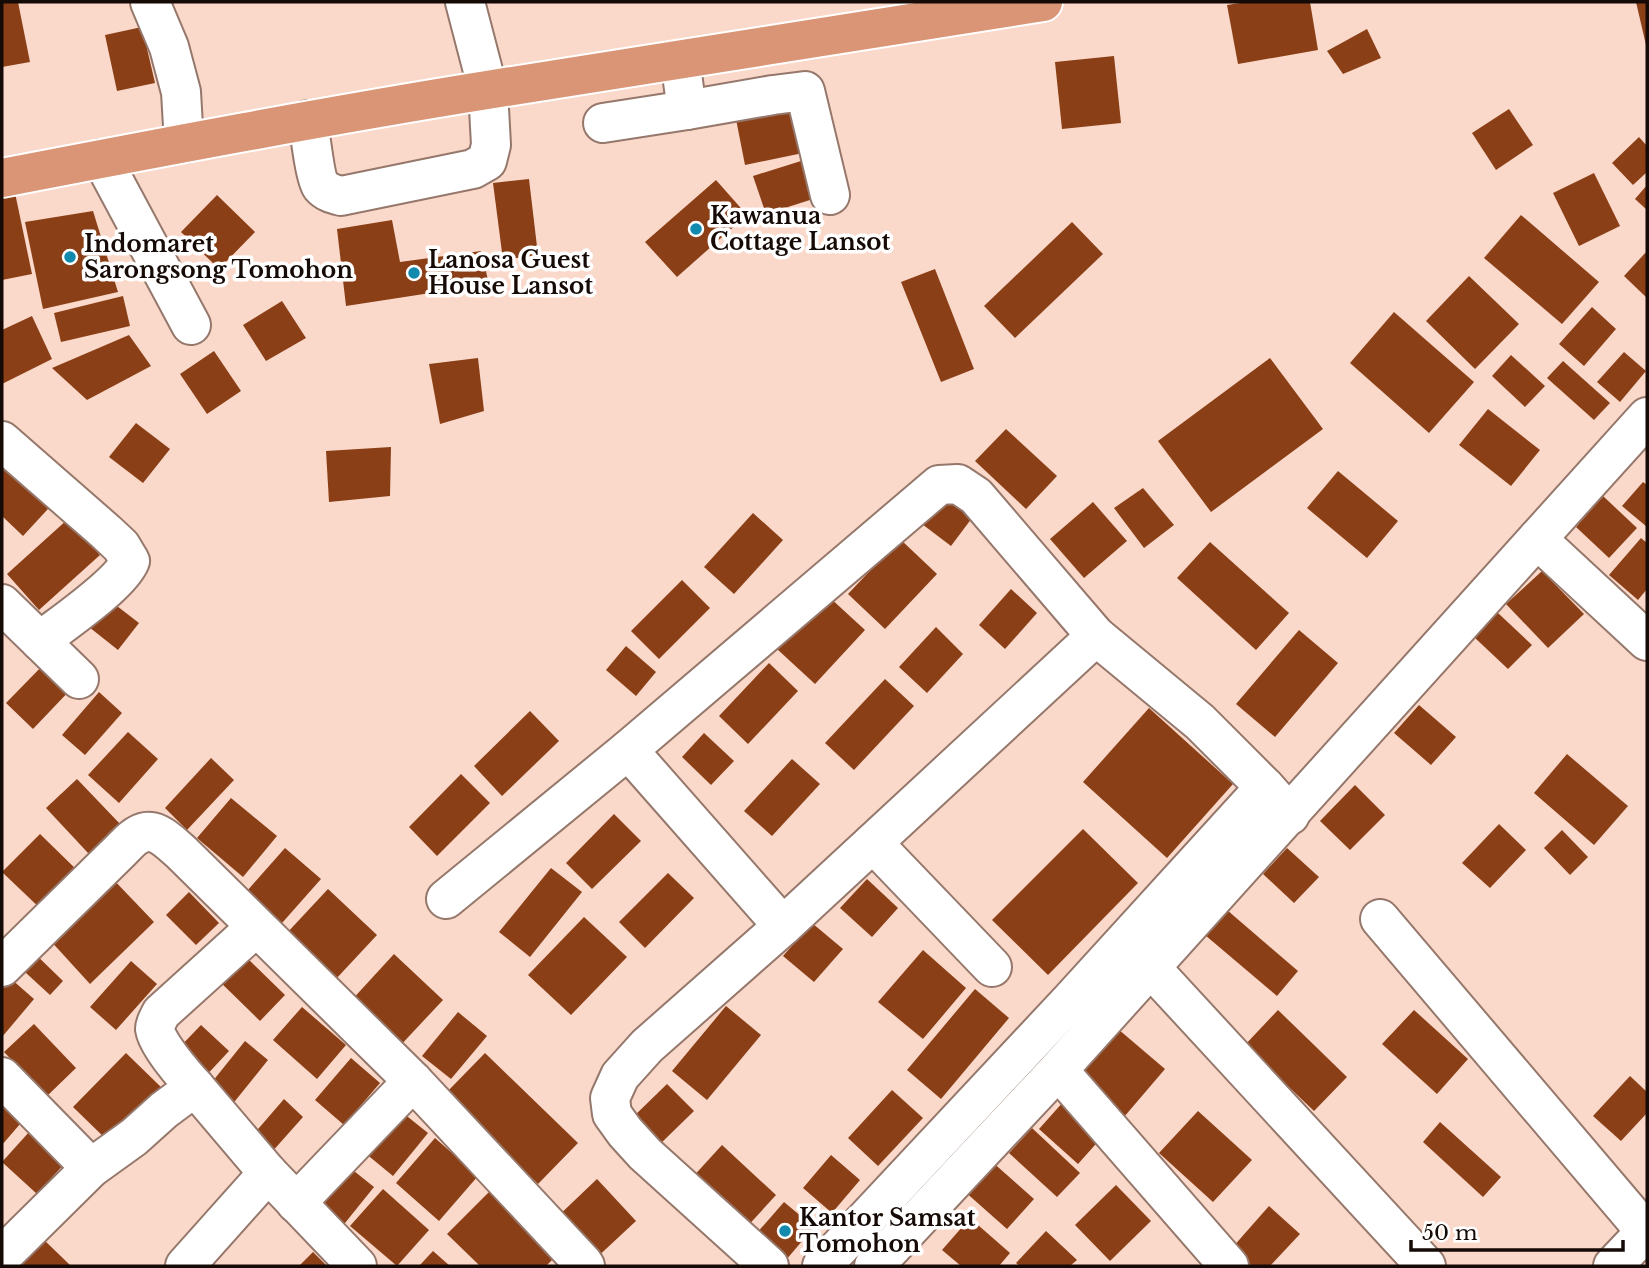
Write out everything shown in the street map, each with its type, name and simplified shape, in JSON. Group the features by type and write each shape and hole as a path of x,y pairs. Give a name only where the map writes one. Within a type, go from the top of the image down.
{"highway":[{"path":"2,178 308,120 680,60 908,13 1043,2"}],"street":[{"path":"150,2 169,47 181,92 184,142"},
{"path":"308,120 319,182 326,191 341,196 480,166 486,161 491,145 488,90 465,2"},
{"path":"680,60 687,110"},
{"path":"603,123 805,91 830,195"},
{"path":"102,159 191,325"},
{"path":"874,1266 1151,968 1647,417"},
{"path":"2,440 121,546 130,561 127,569 115,582 40,641"},
{"path":"446,899 628,750 939,485 958,484 976,496 1096,636 1200,722 1265,786 1290,815"},
{"path":"1537,539 1647,641"},
{"path":"2,604 79,679"},
{"path":"769,1266 645,1154 625,1132 612,1114 610,1098 620,1076 648,1046 873,844 1096,636"},
{"path":"628,750 783,926"},
{"path":"822,1266 1070,1001 1265,786"},
{"path":"2,967 138,834 152,832 164,837 413,1082 585,1266"},
{"path":"873,844 992,967"},
{"path":"1380,919 1647,1231 1613,1266"},
{"path":"256,927 161,1013 155,1030 169,1055 194,1087 268,1173 357,1266"},
{"path":"1151,968 1426,1266"},
{"path":"1058,1070 1229,1266"},
{"path":"2,1077 91,1168"},
{"path":"296,1203 413,1082"},
{"path":"2,1256 91,1168 194,1087"},
{"path":"186,1266 268,1173"}],"building":[{"path":"2,2 18,2 30,62 2,67"},
{"path":"1247,2 1310,2 1318,50 1238,64 1227,5"},
{"path":"1636,2 1647,2 1647,45 1646,45"},
{"path":"142,27 155,83 117,91 105,35"},
{"path":"1367,29 1381,58 1343,74 1327,51"},
{"path":"1114,56 1121,123 1062,129 1055,62"},
{"path":"792,97 803,153 745,165 734,109"},
{"path":"1509,109 1533,145 1496,170 1472,133"},
{"path":"1639,137 1647,146 1647,172 1633,185 1612,163"},
{"path":"801,161 813,199 766,214 753,176"},
{"path":"1594,173 1620,226 1579,246 1553,193"},
{"path":"529,179 538,255 503,260 493,183"},
{"name":"Kawanua Cottage Lansot","path":"716,180 747,215 677,277 645,242"},
{"path":"1647,185 1647,210 1635,199"},
{"path":"14,188 32,274 2,280 2,191"},
{"path":"217,195 255,232 219,269 181,232"},
{"name":"Indomaret Sarongsong Tomohon","path":"93,211 118,292 43,309 25,222"},
{"path":"1521,215 1599,282 1562,324 1484,258"},
{"name":"Lanosa Guest House Lansot","path":"392,220 400,262 481,251 489,284 346,306 337,229"},
{"path":"1072,222 1103,254 1015,338 984,306"},
{"path":"1647,251 1647,298 1624,276"},
{"path":"935,269 974,369 941,382 901,282"},
{"path":"1469,276 1519,324 1475,369 1426,321"},
{"path":"123,296 130,326 61,342 54,313"},
{"path":"282,301 306,338 266,361 243,325"},
{"path":"1592,307 1616,329 1584,366 1559,344"},
{"path":"1394,312 1474,382 1429,433 1350,363"},
{"path":"32,316 52,359 2,384 2,330"},
{"path":"129,335 151,366 87,400 52,368"},
{"path":"214,351 241,391 207,414 180,374"},
{"path":"1624,352 1646,371 1620,402 1597,382"},
{"path":"1511,355 1545,386 1525,407 1492,376"},
{"path":"478,358 484,411 440,424 429,364"},
{"path":"1270,358 1323,429 1211,512 1158,441"},
{"path":"1563,361 1610,403 1594,420 1547,378"},
{"path":"1488,409 1540,450 1511,486 1459,445"},
{"path":"136,423 170,449 143,483 109,457"},
{"path":"1006,429 1057,476 1026,509 975,461"},
{"path":"2,444 59,497 23,536 2,516"},
{"path":"391,447 390,496 329,502 326,451"},
{"path":"1338,471 1398,521 1367,558 1307,508"},
{"path":"1643,482 1647,485 1647,527 1622,506"},
{"path":"1143,488 1174,525 1144,548 1114,508"},
{"path":"946,491 975,514 951,546 922,524"},
{"path":"1603,496 1637,528 1609,558 1576,527"},
{"path":"1093,502 1127,541 1084,578 1050,539"},
{"path":"753,513 783,540 734,594 704,567"},
{"path":"68,519 100,555 39,610 7,574"},
{"path":"1641,538 1647,543 1647,589 1638,600 1609,575"},
{"path":"900,539 937,574 885,629 848,594"},
{"path":"1210,542 1289,613 1256,650 1177,578"},
{"path":"1542,571 1584,614 1548,648 1506,604"},
{"path":"682,580 710,608 659,659 631,631"},
{"path":"1011,589 1037,613 1005,649 979,625"},
{"path":"104,596 139,623 118,650 84,623"},
{"path":"828,596 865,630 815,684 777,649"},
{"path":"1498,613 1532,645 1508,669 1474,637"},
{"path":"936,627 963,654 927,693 899,667"},
{"path":"1299,630 1338,663 1275,737 1236,704"},
{"path":"626,646 656,672 636,696 606,670"},
{"path":"47,661 74,686 33,729 6,703"},
{"path":"769,663 798,691 748,744 719,716"},
{"path":"885,679 914,706 854,770 825,743"},
{"path":"99,692 122,713 85,755 62,735"},
{"path":"1419,705 1456,737 1431,765 1394,733"},
{"path":"1149,708 1233,784 1167,858 1083,782"},
{"path":"530,711 559,741 502,796 474,766"},
{"path":"128,732 158,759 119,803 88,775"},
{"path":"704,733 734,761 711,785 682,757"},
{"path":"1567,754 1628,806 1594,845 1534,793"},
{"path":"211,758 234,780 187,830 165,808"},
{"path":"792,759 820,784 772,836 744,811"},
{"path":"461,774 490,803 437,856 409,827"},
{"path":"77,779 121,825 89,854 46,808"},
{"path":"1355,785 1385,815 1350,850 1320,821"},
{"path":"231,798 277,836 243,877 197,838"},
{"path":"614,814 641,841 592,889 566,863"},
{"path":"1499,824 1526,850 1490,888 1462,863"},
{"path":"1083,829 1138,883 1048,975 992,920"},
{"path":"1562,830 1588,857 1570,875 1544,848"},
{"path":"40,834 81,874 44,912 2,872"},
{"path":"285,848 321,879 282,923 247,891"},
{"path":"1287,848 1319,877 1294,903 1263,874"},
{"path":"551,868 582,892 530,957 499,932"},
{"path":"668,873 694,898 645,948 619,922"},
{"path":"110,876 154,922 90,984 48,938"},
{"path":"867,879 898,908 872,937 840,908"},
{"path":"328,889 377,935 335,980 286,934"},
{"path":"189,892 219,923 196,945 166,915"},
{"path":"1227,910 1298,971 1277,996 1205,935"},
{"path":"584,917 627,957 571,1015 528,975"},
{"path":"812,923 843,949 814,982 783,956"},
{"path":"27,946 63,981 50,995 13,961"},
{"path":"923,950 966,988 923,1039 878,1002"},
{"path":"242,953 285,995 260,1021 216,978"},
{"path":"394,954 443,1000 398,1048 349,1003"},
{"path":"131,961 157,984 116,1030 90,1007"},
{"path":"2,971 34,999 2,1037"},
{"path":"975,989 1009,1018 941,1099 907,1070"},
{"path":"726,1006 761,1035 707,1100 672,1071"},
{"path":"302,1007 346,1045 317,1079 273,1040"},
{"path":"1278,1010 1347,1077 1314,1111 1245,1045"},
{"path":"1414,1010 1468,1059 1437,1094 1382,1044"},
{"path":"458,1012 487,1036 451,1079 422,1056"},
{"path":"34,1024 76,1068 47,1096 4,1052"},
{"path":"201,1025 229,1051 202,1080 174,1053"},
{"path":"1118,1029 1165,1069 1124,1117 1077,1077"},
{"path":"245,1041 268,1060 231,1106 208,1087"},
{"path":"126,1053 163,1089 110,1143 73,1107"},
{"path":"485,1053 578,1143 538,1184 445,1094"},
{"path":"351,1058 380,1083 344,1125 315,1100"},
{"path":"1630,1076 1647,1092 1647,1113 1621,1141 1593,1116"},
{"path":"667,1084 694,1111 657,1147 630,1120"},
{"path":"892,1090 923,1118 878,1166 848,1138"},
{"path":"2,1096 26,1117 2,1145"},
{"path":"284,1099 303,1117 271,1153 252,1136"},
{"path":"1064,1101 1103,1136 1078,1164 1039,1129"},
{"path":"393,1105 428,1133 393,1176 359,1148"},
{"path":"1198,1111 1252,1160 1213,1202 1159,1153"},
{"path":"39,1121 74,1153 37,1194 2,1162"},
{"path":"1440,1122 1501,1177 1483,1197 1423,1142"},
{"path":"1032,1128 1080,1173 1057,1197 1009,1153"},
{"path":"435,1138 478,1176 439,1221 396,1183"},
{"path":"722,1145 776,1195 744,1230 690,1180"},
{"path":"831,1155 860,1180 832,1213 803,1188"},
{"path":"990,1160 1034,1199 1007,1229 963,1190"},
{"path":"344,1163 374,1187 341,1228 311,1203"},
{"path":"597,1179 636,1221 593,1261 554,1220"},
{"path":"1116,1185 1151,1221 1110,1261 1075,1225"},
{"path":"383,1189 429,1230 397,1266 350,1226"},
{"path":"492,1189 558,1254 546,1266 480,1266 447,1234"},
{"name":"Kantor Samsat Tomohon","path":"784,1202 814,1227 786,1260 756,1234"},
{"path":"1269,1206 1300,1234 1270,1266 1252,1266 1232,1248"},
{"path":"970,1218 1010,1253 999,1266 961,1266 942,1250"},
{"path":"1046,1231 1077,1260 1070,1266 1020,1266 1016,1263"},
{"path":"42,1238 71,1266 15,1266"},
{"path":"433,1251 450,1266 419,1266"},
{"path":"313,1252 327,1266 299,1266"}],"place":[{"name":"Kawanua Cottage Lansot","path":"696,229"},
{"name":"Indomaret Sarongsong Tomohon","path":"70,257"},
{"name":"Lanosa Guest House Lansot","path":"414,273"},
{"name":"Kantor Samsat Tomohon","path":"785,1231"}]}
